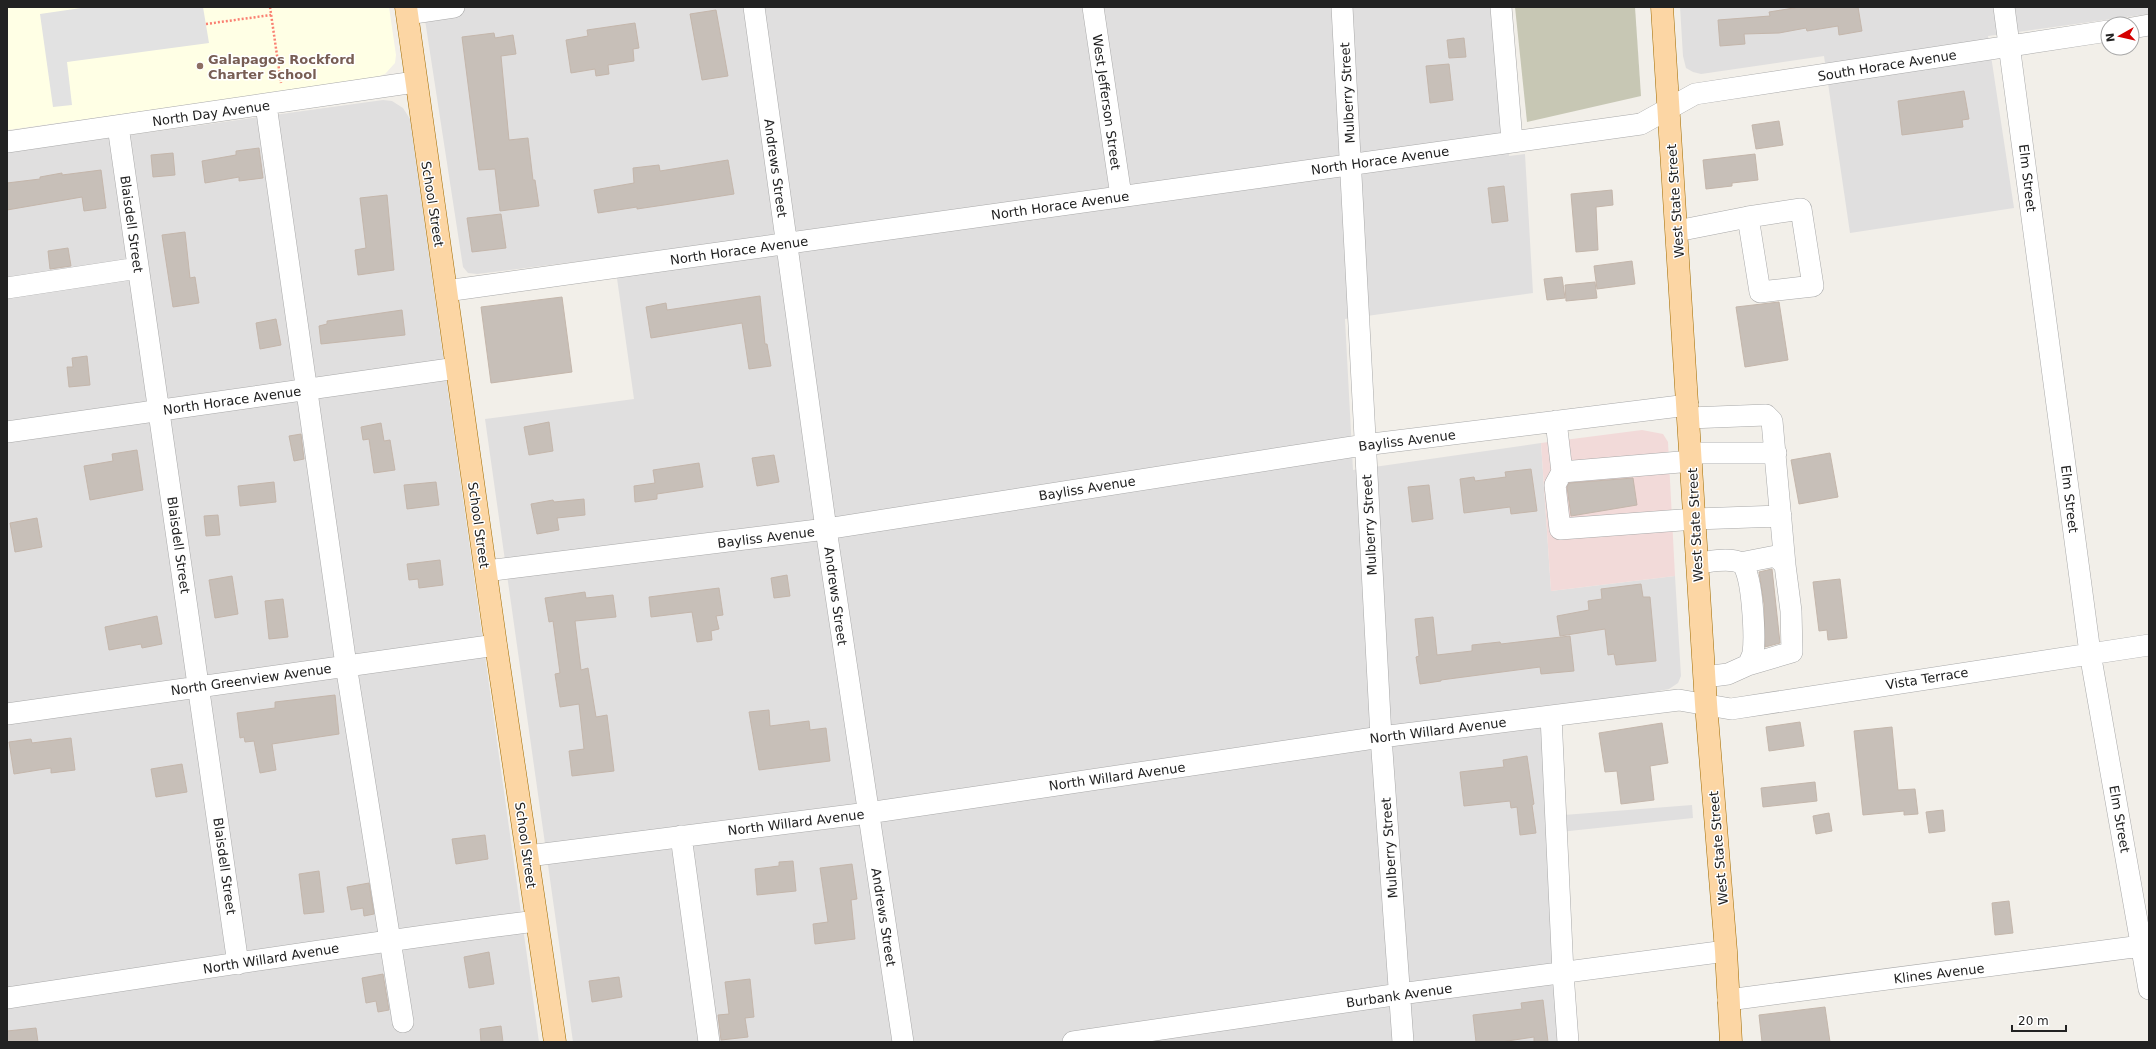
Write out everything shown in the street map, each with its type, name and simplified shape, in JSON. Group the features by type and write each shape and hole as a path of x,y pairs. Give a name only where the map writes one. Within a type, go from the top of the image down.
{"main road":[{"name":"West State Street","path":"1662,7 1704,677 1726,951 1731,1042"},
{"name":"School Street","path":"406,11 496,645 555,1042"}],"street":[{"path":"406,11 454,7"},
{"name":"Andrews Street","path":"754,7 826,529 903,1042"},
{"name":"West Jefferson Street","path":"1093,7 1121,196"},
{"name":"Mulberry Street","path":"1342,7 1364,445 1381,737 1403,1042"},
{"path":"1500,7 1512,141"},
{"name":"Elm Street","path":"2004,7 2011,46 2090,653 2146,946 2149,989"},
{"name":"South Horace Avenue","path":"1669,108 1695,94 2100,32"},
{"name":"North Day Avenue","path":"7,142 415,82"},
{"path":"275,103 307,389 346,665 403,1022"},
{"name":"North Horace Avenue","path":"446,291 1351,163 1641,124 1669,108"},
{"name":"Blaisdell Street","path":"118,126 200,687 238,964"},
{"path":"1677,232 1748,217"},
{"path":"7,288 138,268"},
{"name":"North Horace Avenue","path":"7,432 457,368"},
{"name":"Bayliss Avenue","path":"486,571 826,529 1364,445 1556,421 1688,411 1766,415 1772,421 1776,453 1785,565 1791,611 1792,652 1748,665"},
{"path":"1556,421 1562,472 1555,485 1560,529 1695,519 1782,516"},
{"path":"1562,472 1691,457 1776,453"},
{"path":"1740,563 1776,556 1785,565"},
{"path":"1698,563 1731,560 1746,567 1749,580 1753,625 1753,654 1748,665 1728,674 1704,677"},
{"name":"North Greenview Avenue","path":"7,714 496,645"},
{"name":"Vista Terrace","path":"1706,704 1731,709 2149,645"},
{"name":"North Willard Avenue","path":"528,856 868,813 1381,737 1679,700 1706,704"},
{"path":"1551,716 1563,972 1568,1042"},
{"path":"681,836 709,1042"},
{"name":"North Willard Avenue","path":"7,998 238,964 389,939 536,921"},
{"name":"Klines Avenue","path":"1728,1000 2146,946"},
{"name":"Burbank Avenue","path":"1072,1042 1400,994 1726,951"}],"path":[{"path":"270,7 275,103"},
{"path":"206,24 271,15"}],"shaded area":[{"name":"Galapagos Rockford Charter School","path":"7,7 389,7 396,55 395,63 385,74 372,79 7,130"},
{"path":"88,7 203,7 209,43 67,62 72,105 53,107 40,14"},
{"path":"423,7 1501,7 1509,156 1525,154 1533,293 1345,319 1353,470 1541,443 1551,591 1675,576 1681,676 1678,683 1669,689 1632,696 1547,707 1551,816 1692,805 1693,818 1550,833 1565,1042 573,1042 485,419 634,399 614,257 477,274 468,273 463,267"},
{"path":"1515,7 1635,7 1641,96 1527,122"},
{"path":"1680,7 2149,7 2149,14 2134,16 2100,16 2100,21 1988,36 2014,208 1850,233 1824,56 1701,74 1686,68 1683,56"},
{"path":"383,100 392,101 403,108 410,119 539,1042 7,1042 7,152"},
{"path":"1642,430 1663,434 1668,442 1675,576 1551,591 1541,443"}],"building":[{"path":"1800,7 1858,7 1862,31 1839,35 1838,26 1807,31 1806,28 1779,33 1744,34 1745,44 1720,46 1718,20 1770,16 1769,12"},
{"path":"716,10 728,76 702,80 690,14"},
{"path":"635,23 639,48 633,49 634,61 608,65 609,74 596,76 595,69 571,73 566,40 588,36 587,30"},
{"path":"494,33 495,38 513,35 516,54 501,56 509,140 528,138 533,180 535,180 539,206 500,211 495,169 479,170 462,37"},
{"path":"1464,38 1466,57 1449,58 1447,40"},
{"path":"1449,64 1453,100 1430,103 1426,66"},
{"path":"1964,91 1969,119 1962,120 1963,127 1902,135 1898,101"},
{"path":"1779,121 1783,145 1756,149 1752,125"},
{"path":"259,148 263,178 239,181 239,177 205,183 202,161 236,155 236,151"},
{"path":"173,153 175,175 153,177 151,155"},
{"path":"1755,154 1758,180 1732,183 1732,186 1706,189 1703,160"},
{"path":"728,160 734,194 637,209 637,207 598,213 594,190 634,183 633,168 659,165 660,171"},
{"path":"101,170 106,208 84,211 82,197 7,210 7,183 40,179 40,177 62,173 62,175"},
{"path":"1504,186 1508,221 1492,223 1488,188"},
{"path":"1612,190 1613,205 1596,207 1598,250 1576,252 1571,194"},
{"path":"387,195 394,270 358,275 355,250 366,248 360,198"},
{"path":"501,214 506,248 472,252 467,218"},
{"path":"185,232 190,278 195,277 199,303 173,307 162,235"},
{"path":"68,248 71,266 50,269 48,251"},
{"path":"1632,261 1635,284 1597,289 1594,266"},
{"path":"1562,277 1565,298 1547,300 1544,279"},
{"path":"1595,282 1597,298 1566,301 1565,285"},
{"path":"760,296 765,344 767,344 771,366 749,369 742,323 651,338 646,307 666,303 667,310"},
{"path":"562,297 572,372 491,383 481,307"},
{"path":"1779,302 1788,360 1745,367 1736,307"},
{"path":"402,310 405,335 321,344 319,326 327,324 327,321"},
{"path":"276,319 281,345 260,349 256,323"},
{"path":"87,356 90,385 69,387 67,367 73,367 72,358"},
{"path":"549,422 553,451 529,455 524,427"},
{"path":"381,423 384,441 390,440 395,470 374,473 369,439 363,440 361,427"},
{"path":"301,434 304,459 294,461 289,436"},
{"path":"137,450 143,490 90,500 84,466 113,461 112,454"},
{"path":"1830,453 1838,497 1799,504 1791,460"},
{"path":"774,455 779,482 757,486 752,458"},
{"path":"699,463 703,487 657,494 657,499 635,502 634,486 655,483 653,470"},
{"path":"1531,469 1537,511 1511,514 1510,507 1464,513 1460,479 1474,477 1475,481 1506,477 1505,472"},
{"path":"1633,478 1637,505 1571,516 1567,487 1569,483"},
{"path":"274,482 276,502 240,506 238,486"},
{"path":"436,482 439,505 407,509 404,485"},
{"path":"1429,485 1433,519 1412,522 1408,487"},
{"path":"584,499 585,515 557,518 559,530 537,534 531,504 553,500 554,502"},
{"path":"218,515 220,535 206,536 204,516"},
{"path":"37,518 42,547 15,552 10,523"},
{"path":"440,560 443,585 419,588 418,579 409,580 407,564"},
{"path":"1772,569 1780,643 1765,647 1764,604 1759,572"},
{"path":"787,575 790,596 774,598 771,578"},
{"path":"232,576 238,614 215,618 209,580"},
{"path":"1840,579 1847,638 1828,640 1827,630 1819,631 1813,582"},
{"path":"1641,584 1643,597 1650,597 1656,661 1616,665 1614,654 1608,655 1605,629 1560,636 1557,616 1589,610 1588,601 1602,599 1601,589"},
{"path":"719,588 723,615 716,616 719,629 711,631 712,640 697,642 692,612 651,617 649,597"},
{"path":"585,592 586,598 613,595 616,617 575,621 581,670 588,668 596,717 607,715 614,771 572,776 569,751 584,749 579,704 560,707 555,674 560,673 553,621 549,622 545,598"},
{"path":"283,599 288,637 269,639 265,601"},
{"path":"157,616 162,644 142,648 141,644 109,650 105,627"},
{"path":"1433,617 1437,655 1472,651 1472,645 1500,642 1501,644 1570,636 1574,671 1541,674 1540,667 1420,684 1416,657 1419,656 1415,619"},
{"path":"335,695 339,734 272,744 276,770 260,773 254,741 245,742 244,737 240,738 237,713 275,708 275,702"},
{"path":"769,710 770,726 809,721 810,730 826,728 830,761 759,770 749,712"},
{"path":"1800,722 1804,746 1769,751 1766,727"},
{"path":"1662,723 1668,763 1650,766 1654,800 1621,804 1617,771 1605,772 1599,733"},
{"path":"1892,727 1898,790 1915,789 1918,814 1904,815 1904,811 1863,815 1854,731"},
{"path":"71,738 75,770 51,773 51,768 14,774 9,742 31,739 32,743"},
{"path":"1527,756 1534,804 1532,805 1536,833 1520,835 1517,807 1511,808 1510,801 1464,806 1460,772 1504,767 1503,760"},
{"path":"182,764 187,792 156,797 151,769"},
{"path":"1815,782 1817,801 1763,807 1761,788"},
{"path":"1943,810 1945,831 1929,833 1926,812"},
{"path":"1829,813 1832,831 1816,834 1813,816"},
{"path":"485,835 488,859 456,864 452,839"},
{"path":"793,861 796,891 757,895 755,869 779,866 779,862"},
{"path":"852,864 857,899 851,900 855,939 815,944 813,924 828,922 820,868"},
{"path":"319,871 324,912 304,914 299,874"},
{"path":"369,883 374,914 364,916 363,908 351,910 347,887"},
{"path":"2009,901 2013,933 1995,935 1992,903"},
{"path":"489,952 494,984 469,988 464,957"},
{"path":"383,974 389,1010 378,1012 376,1001 366,1003 362,978"},
{"path":"619,977 622,997 592,1002 589,981"},
{"path":"750,979 754,1017 745,1018 748,1037 721,1040 718,1015 729,1014 725,982"},
{"path":"1543,1000 1548,1042 1534,1042 1534,1037 1501,1042 1476,1042 1473,1015 1522,1009 1521,1003"},
{"path":"1825,1007 1830,1042 1762,1042 1759,1015"},
{"path":"501,1026 503,1042 481,1042 480,1029"},
{"path":"36,1028 38,1042 7,1042 7,1031"}],"place":[{"name":"Galapagos Rockford Charter School","path":"200,66"}]}
